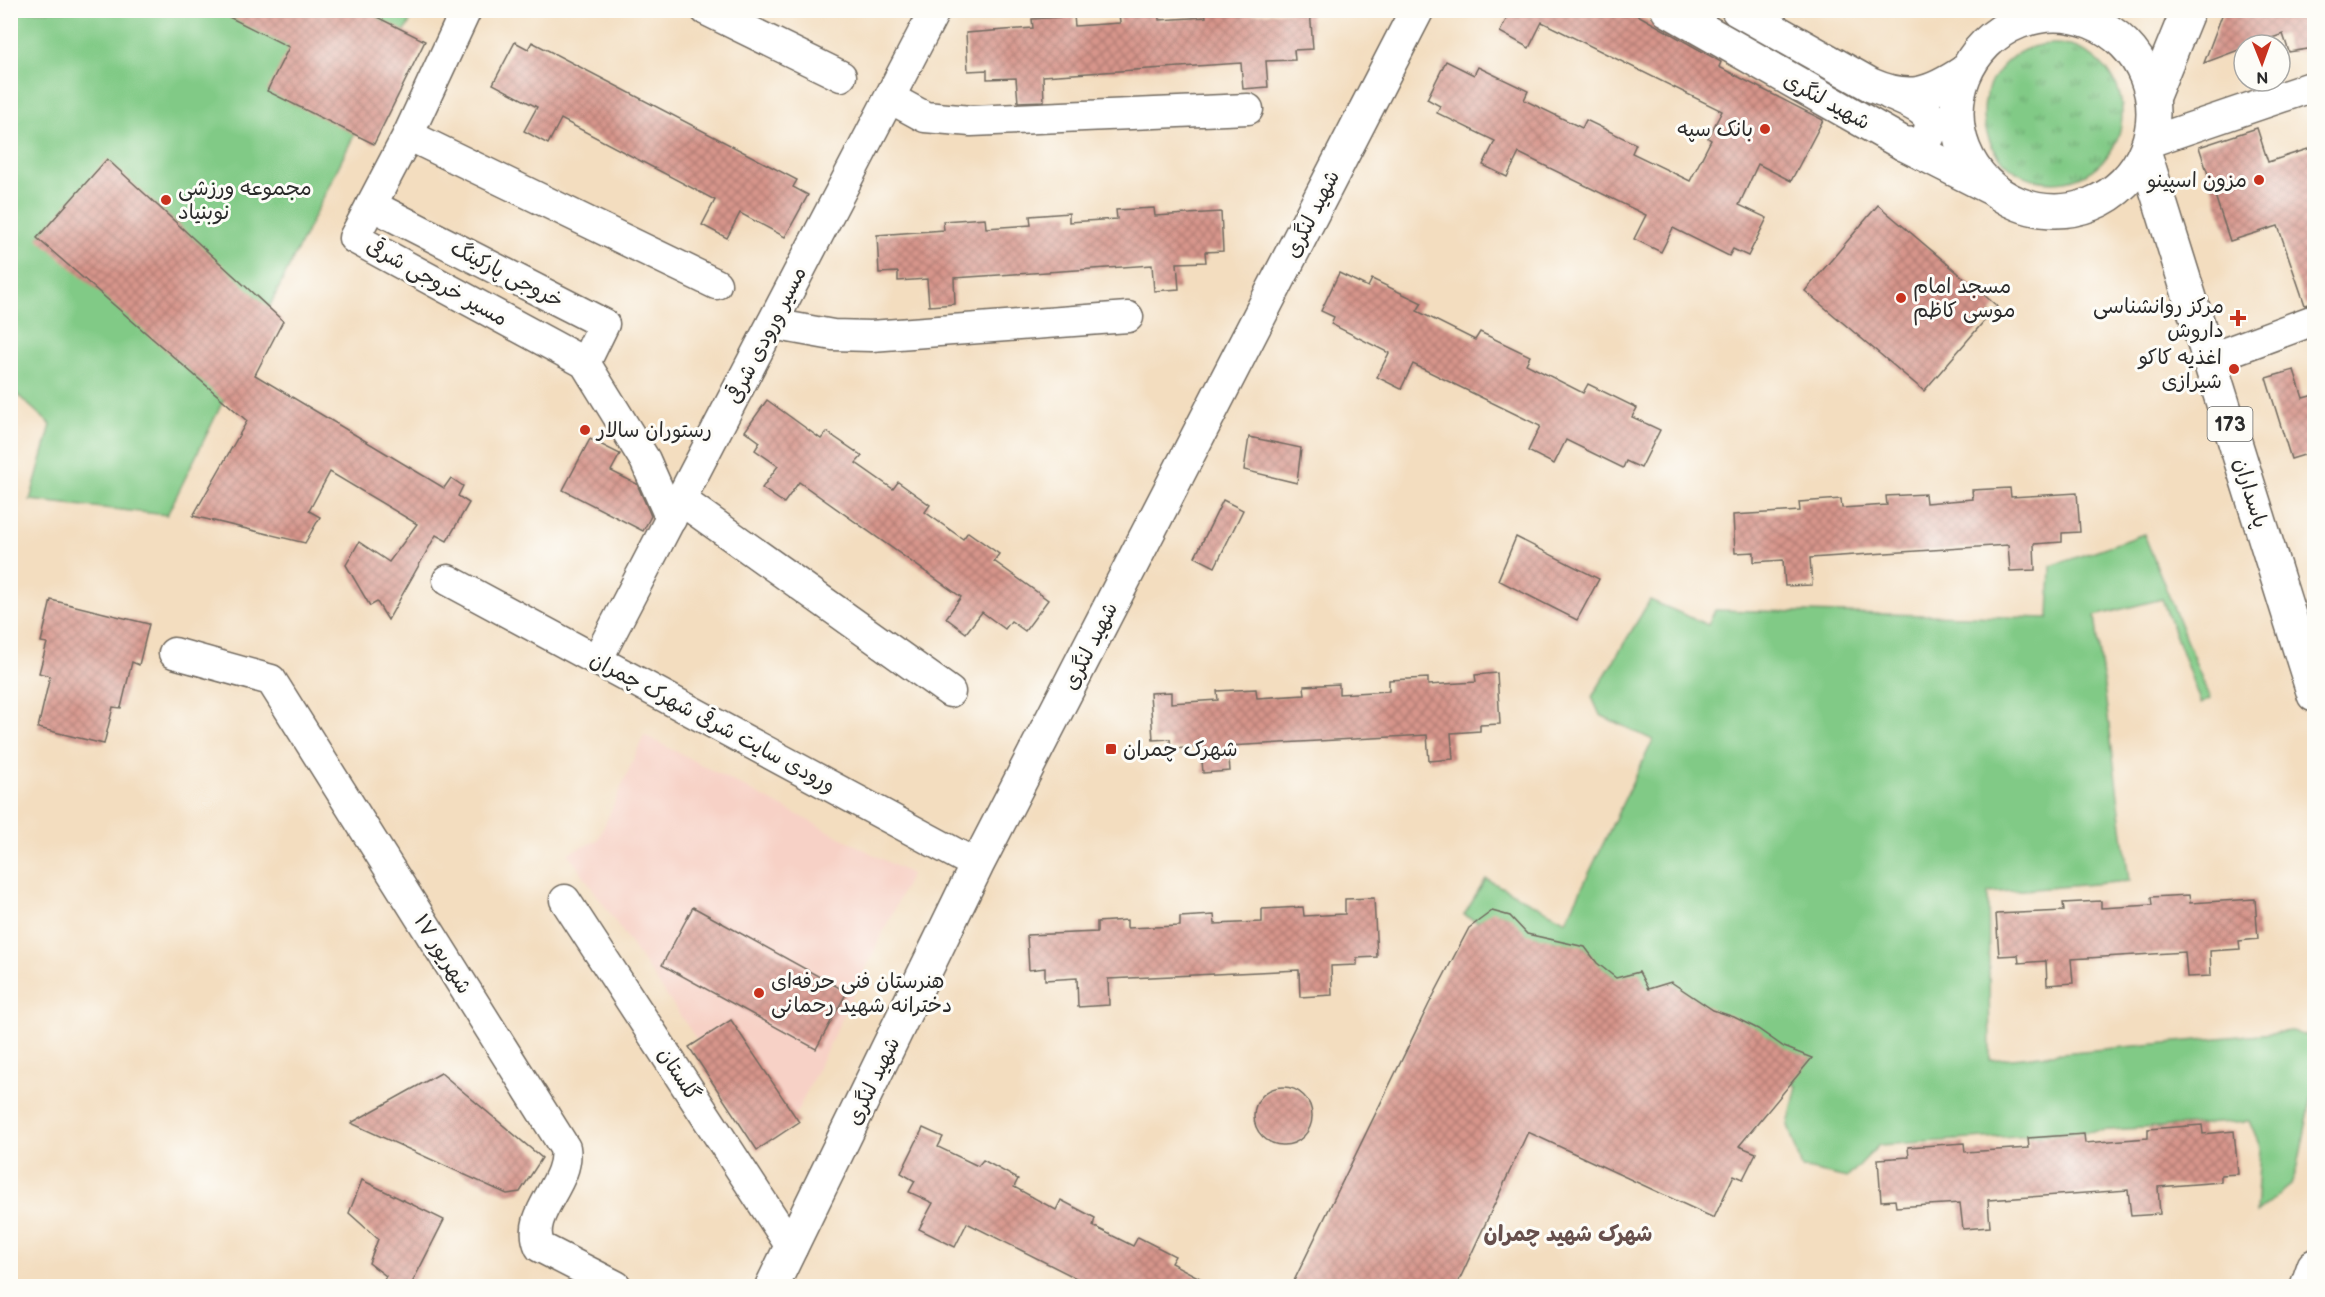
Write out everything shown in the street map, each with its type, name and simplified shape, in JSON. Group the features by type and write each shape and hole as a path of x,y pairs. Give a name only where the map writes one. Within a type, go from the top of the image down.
{"main road":[{"name":"شهید لنگری","path":"772,1287 977,865 1417,10"},
{"name":"شهید لنگری","path":"1668,10 1904,144 1989,187"},
{"name":"شهید لنگری","path":"1738,10 1888,93 1905,95 1924,93 1937,89 1964,72"},
{"path":"2153,96 2188,10"},
{"path":"2033,14 2061,14 2093,21 2121,39 2142,65 2153,96 2154,126 2147,148 2128,180 2104,199 2075,209 2044,211 2015,203 1989,187 1969,162 1958,134 1956,102 1964,72 1973,56 1997,32 2033,14"},
{"path":"1888,93 1915,104 1927,113 1931,120 1932,129 1928,138 1919,144 1904,144"},
{"name":"پاسداران","path":"2147,148 2209,359 2314,695"},
{"path":"2307,1287 2314,1266"}],"street":[{"name":"مسیر خروجی شرقی","path":"466,10 408,135 354,238 585,363 676,509"},
{"path":"706,10 841,76"},
{"name":"مسیر ورودی شرقی","path":"597,660 935,10"},
{"path":"2147,148 2314,86"},
{"path":"890,98 925,117 971,121 1248,109"},
{"path":"408,135 716,284"},
{"name":"خروجی پارکینگ","path":"371,205 604,324 585,363"},
{"path":"772,324 832,335 871,336 1128,317"},
{"path":"2209,359 2314,320"},
{"path":"676,509 950,692"},
{"name":"ورودی سایت شرقی شهرک چمران","path":"448,580 977,865"},
{"name":"۱۷ شهریور","path":"174,653 271,680 565,1148 567,1160 563,1173 536,1226 535,1237 540,1247 616,1287"},
{"name":"گلستان","path":"566,900 792,1248"}],"shaded area":[{"name":"هنرستان فنی حرفه‌ای دخترانه شهید رحمانی","path":"644,735 911,874 797,1112 764,1137 568,853 598,840"}],"green space":[{"name":"مجموعه ورزشی نوبنیاد","path":"11,11 415,11 167,515 30,500 51,425 11,389"},
{"path":"2053,44 2079,49 2102,64 2117,87 2122,113 2117,139 2102,162 2079,177 2053,182 2027,177 2004,162 1989,139 1984,113 1989,87 2004,64 2027,49"},
{"path":"2144,534 2210,699 2201,704 2162,599 2095,616 2129,881 1988,893 1990,1060 2292,1031 2314,1037 2314,1086 2298,1166 2291,1185 2256,1213 2260,1147 2249,1121 1879,1145 1847,1178 1802,1168 1788,1125 1797,1086 1464,915 1486,879 1566,921 1653,740 1600,715 1592,697 1650,600 1708,625 1715,610 2049,618 2051,566"}],"building":[{"path":"215,10 363,10 425,41 374,144 267,91 289,47"},
{"path":"1205,10 1243,10 1244,15 1310,10 1313,49 1294,50 1295,60 1266,61 1268,87 1243,89 1241,63 1043,76 1044,101 1018,102 1016,78 987,79 987,70 968,71 966,33 1033,28 1032,19 1074,16 1075,26 1120,23 1119,14 1158,11 1159,20 1206,17"},
{"path":"1511,10 1629,10 1721,62 1719,67 1823,120 1791,181 1758,164 1739,205 1767,218 1748,256 1733,249 1729,256 1673,228 1661,252 1634,239 1646,215 1519,153 1507,177 1483,165 1495,141 1437,113 1440,106 1427,99 1446,61 1474,75 1478,67 1528,91 1524,100 1582,128 1586,120 1636,144 1632,153 1690,181 1711,140 1708,138 1722,111 1542,22 1529,48 1500,32"},
{"path":"2224,10 2314,10 2314,48 2292,52 2292,33 2232,33 2232,52 2204,63"},
{"path":"515,42 528,49 532,42 797,180 793,187 808,195 785,237 740,213 727,238 702,225 715,200 561,119 548,144 524,131 537,107 493,84"},
{"name":"مزون اسپینو","path":"2257,128 2268,162 2314,147 2314,303 2305,305 2278,226 2230,241 2199,147"},
{"path":"107,159 283,321 255,375 444,488 451,478 463,486 458,496 469,503 447,541 436,535 388,620 377,602 370,606 346,565 359,542 389,562 417,524 330,472 309,511 320,517 305,543 193,516 247,421 37,238"},
{"name":"مسجد امام موسی کاظم","path":"1878,205 1997,306 1924,391 1805,291"},
{"path":"1154,208 1155,216 1221,212 1223,251 1205,252 1206,262 1177,263 1179,289 1154,291 1152,265 954,278 955,304 929,306 927,279 898,281 898,272 879,273 877,235 944,230 943,221 985,218 986,228 1031,225 1030,216 1069,213 1069,222 1117,219 1116,210"},
{"path":"1339,273 1368,287 1372,279 1422,303 1417,311 1475,340 1480,332 1530,356 1526,364 1583,393 1588,384 1637,408 1632,417 1660,430 1641,468 1626,461 1623,468 1566,440 1554,464 1528,451 1540,426 1413,364 1401,389 1377,377 1389,353 1331,324 1334,317 1321,311"},
{"path":"2294,370 2303,398 2314,395 2314,452 2291,459 2266,378"},
{"path":"767,400 821,439 827,432 862,456 856,463 893,489 898,482 930,505 925,512 963,539 968,532 999,554 994,561 1048,600 1025,631 1011,621 1005,629 982,612 966,633 946,618 961,597 799,482 784,503 762,488 778,466 755,450 760,442 745,431"},
{"path":"1249,437 1301,448 1297,483 1244,470"},
{"path":"590,439 620,454 611,471 637,484 651,516 643,531 563,490"},
{"path":"2010,488 2011,497 2077,493 2080,532 2062,533 2062,542 2034,544 2035,570 2010,571 2008,545 1810,558 1812,585 1785,586 1783,560 1754,562 1754,552 1735,553 1733,515 1800,511 1799,502 1841,499 1842,508 1887,505 1886,496 1925,494 1926,503 1973,499 1972,490"},
{"path":"1223,500 1243,510 1215,567 1195,557"},
{"path":"1516,537 1599,579 1577,620 1498,580"},
{"path":"51,600 149,624 139,665 132,662 121,708 113,707 104,744 38,728 50,676 39,673 47,643 41,642"},
{"path":"1497,673 1500,724 1480,725 1480,731 1451,733 1453,759 1429,761 1427,735 1228,746 1230,771 1203,773 1201,747 1171,749 1170,739 1153,740 1150,693 1171,692 1171,703 1218,700 1217,691 1256,689 1257,698 1305,695 1304,686 1339,684 1339,694 1389,691 1389,680 1428,678 1428,685 1476,682 1475,675"},
{"path":"2189,895 2190,903 2255,899 2258,939 2239,941 2240,949 2210,951 2211,976 2187,977 2185,952 2071,959 2073,983 2047,985 2046,961 2019,963 2018,955 1999,956 1996,914 2064,911 2063,903 2101,901 2101,908 2152,905 2151,897"},
{"path":"1374,898 1377,957 1357,958 1357,965 1331,966 1332,995 1300,997 1299,970 1108,979 1109,1005 1078,1007 1077,978 1045,980 1045,968 1029,970 1027,935 1097,932 1097,922 1127,920 1127,928 1180,926 1180,917 1214,915 1215,924 1262,922 1262,909 1303,907 1304,916 1345,914 1345,899"},
{"path":"693,907 847,992 816,1049 662,965"},
{"path":"1492,911 1510,916 1527,934 1585,947 1597,963 1616,978 1639,972 1648,989 1671,982 1713,1010 1734,1017 1758,1029 1784,1047 1812,1058 1739,1146 1756,1153 1743,1179 1734,1175 1714,1218 1528,1132 1456,1287 1291,1287 1429,1004 1469,928"},
{"path":"731,1020 799,1122 757,1150 689,1047"},
{"path":"441,1073 542,1158 520,1192 507,1194 351,1123"},
{"path":"1283,1087 1294,1089 1307,1100 1312,1116 1310,1127 1299,1140 1283,1145 1272,1143 1259,1132 1254,1116 1256,1105 1267,1092"},
{"path":"2202,1125 2203,1134 2234,1131 2238,1174 2221,1175 2221,1182 2158,1187 2160,1214 2131,1216 2128,1190 1988,1200 1990,1227 1963,1229 1960,1203 1896,1207 1895,1200 1881,1201 1878,1159 1909,1157 1908,1147 1964,1143 1965,1152 2029,1148 2028,1138 2084,1134 2085,1143 2148,1138 2148,1129"},
{"path":"923,1128 943,1137 938,1147 978,1166 983,1160 1018,1179 1014,1187 1056,1210 1061,1200 1095,1218 1093,1226 1133,1246 1138,1237 1175,1256 1171,1263 1217,1287 1094,1287 967,1223 955,1247 919,1229 933,1203 909,1192 915,1181 901,1173"},
{"path":"362,1180 444,1220 410,1287 395,1287 384,1280 386,1276 369,1263 378,1239 349,1213"}],"place":[{"name":"بانک سپه","path":"1765,129"},
{"name":"مزون اسپینو","path":"2259,180"},
{"name":"مجموعه ورزشی نوبنیاد","path":"166,200"},
{"name":"مسجد امام موسی کاظم","path":"1901,298"},
{"name":"مرکز روانشناسی داروش","path":"2238,318"},
{"name":"اغذیه کاکو شیرازی","path":"2234,369"},
{"name":"رستوران سالار","path":"585,430"},
{"name":"شهرک چمران","path":"1111,749"},
{"name":"هنرستان فنی حرفه‌ای دخترانه شهید رحمانی","path":"759,993"}],"district":[{"name":"شهرک شهید چمران","path":"1568,1233"}]}
